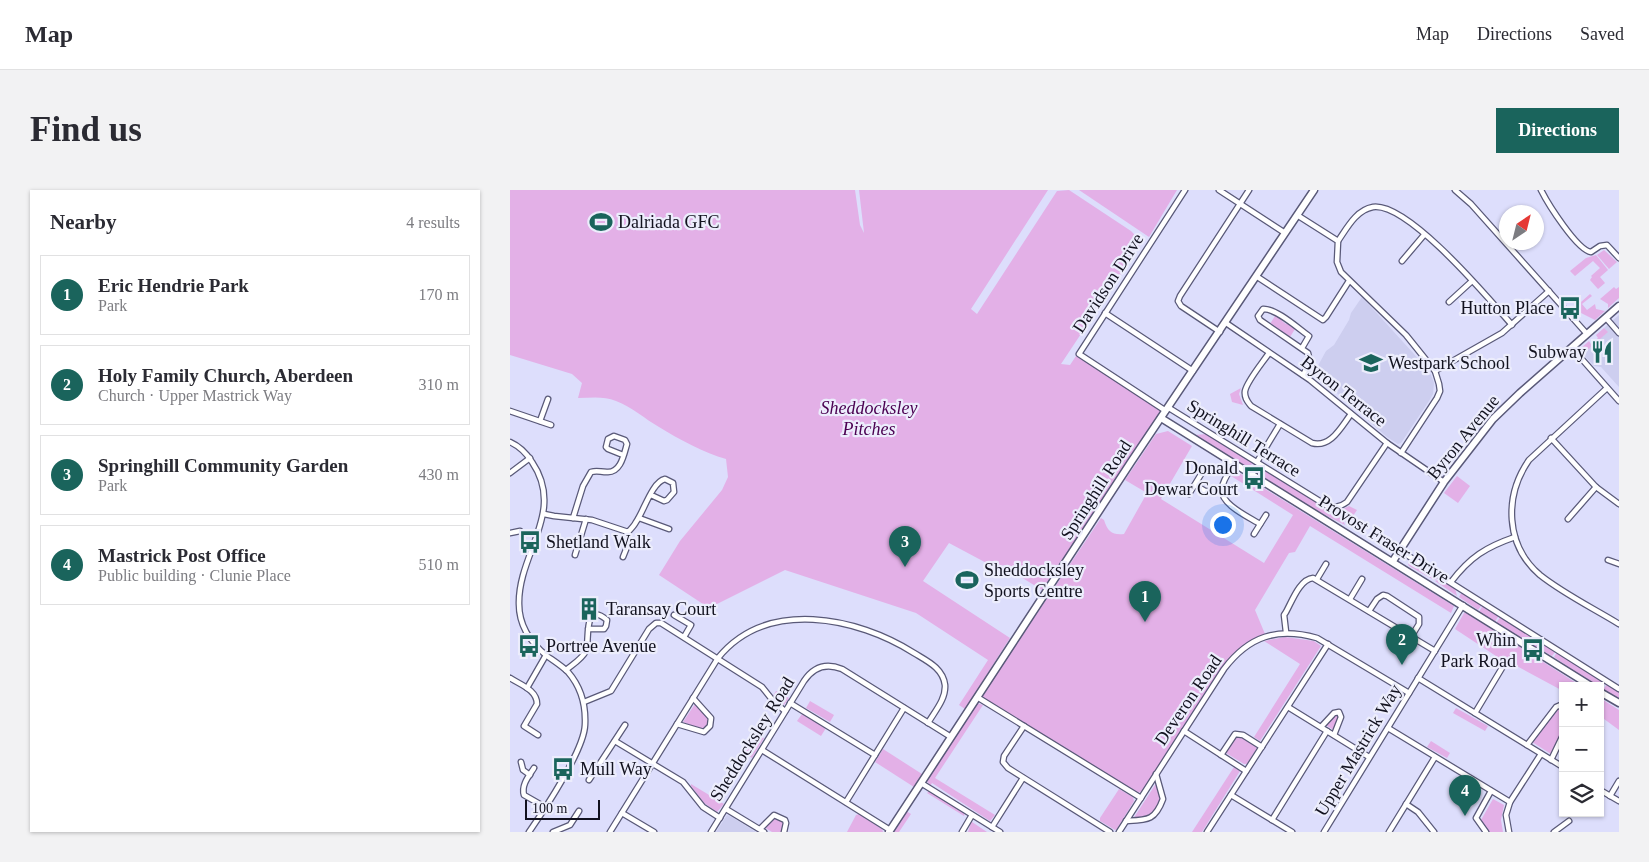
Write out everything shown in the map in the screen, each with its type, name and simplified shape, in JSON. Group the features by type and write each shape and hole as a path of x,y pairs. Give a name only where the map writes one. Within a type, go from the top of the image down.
{"street":[{"name":"Davidson Drive","path":"1168,410 1079,354 1185,190"},
{"path":"1219,190 1285,233"},
{"path":"1220,332 1181,306 1178,301 1249,190"},
{"name":"Springhill Road","path":"889,831 1161,418 1314,190"},
{"path":"1455,190 1471,204 1587,334"},
{"path":"1541,190 1562,223 1585,250 1591,252 1600,246 1607,245 1619,258"},
{"path":"1402,453 1438,398 1439,384 1435,371 1406,335 1341,272 1338,262 1338,241 1356,217 1364,210 1373,207 1382,207 1394,211 1424,235 1472,280 1512,324"},
{"path":"1297,215 1338,241"},
{"path":"1402,261 1424,235"},
{"path":"1256,276 1323,320 1349,281"},
{"path":"1449,302 1472,280"},
{"path":"1435,371 1491,341 1549,291"},
{"name":"Byron Avenue","path":"1392,561 1444,482 1493,419 1619,306"},
{"path":"1302,348 1309,336 1267,308 1263,308 1258,316 1260,320 1302,348 1310,357 1303,375"},
{"path":"1105,313 1193,371"},
{"path":"1606,318 1619,333"},
{"name":"Byron Terrace","path":"1226,323 1303,375 1387,443 1444,482"},
{"path":"1572,348 1619,401"},
{"path":"1270,353 1247,385 1244,393 1252,406 1318,445 1330,440 1352,414"},
{"path":"1607,388 1529,460 1516,482 1511,505 1516,537 1527,560 1541,575 1619,624"},
{"path":"540,421 548,399"},
{"name":"Springhill Terrace","path":"1168,410 1326,505 1333,507 1340,507 1348,502 1387,443"},
{"path":"510,411 551,425"},
{"name":"Provost Fraser Drive","path":"1161,418 1585,682"},
{"path":"1257,462 1280,424"},
{"path":"572,518 586,477 591,472 597,470 608,472 616,469 621,463 627,444 626,442 614,436 608,439 606,447 623,455"},
{"path":"1551,438 1596,487 1619,504"},
{"path":"510,442 523,450 530,458 542,479 545,496 544,514 521,582 519,610 523,625 530,638 546,655 566,670 574,679 584,702 585,727 580,747 530,832"},
{"path":"510,473 530,458"},
{"path":"1234,464 1223,483 1221,491 1228,504 1260,524"},
{"path":"1189,494 1203,471"},
{"path":"623,557 629,542 628,532 639,518 651,495 660,480 665,479 673,483 674,492 667,500 664,501 651,495"},
{"path":"1195,485 1206,491 1221,491"},
{"path":"1568,520 1596,487"},
{"path":"544,514 586,519 628,532"},
{"path":"1254,534 1266,515"},
{"path":"639,518 669,529"},
{"path":"575,555 586,519"},
{"path":"510,533 520,531"},
{"path":"1451,582 1464,565 1478,553 1494,544 1516,537"},
{"path":"564,542 578,546"},
{"name":"Provost Fraser Drive","path":"1399,550 1619,689"},
{"path":"1608,560 1619,564"},
{"path":"1317,579 1326,564"},
{"path":"1286,632 1284,615 1304,582 1309,578 1317,579 1435,651"},
{"path":"1350,599 1362,579"},
{"path":"1369,611 1379,596 1387,596 1419,617 1419,624 1411,637"},
{"name":"Upper Mastrick Way","path":"1324,832 1463,605"},
{"path":"674,615 691,625 684,636"},
{"path":"566,670 588,649 588,629 592,617 603,617 607,620 604,629 588,629"},
{"path":"610,832 718,658 739,639 761,627 779,622 825,620 867,629 908,649 934,665 945,683 944,696 928,723"},
{"path":"584,702 611,691 652,625 661,623 762,687 774,702 786,711"},
{"name":"Deveron Road","path":"1119,832 1232,658 1242,648 1259,639 1272,634 1286,632 1316,638 1409,693"},
{"path":"1207,832 1328,644"},
{"path":"527,688 546,655"},
{"name":"Sheddocksley Road","path":"711,832 790,703 813,670 827,666 842,669 951,737"},
{"path":"1475,713 1502,668"},
{"path":"510,678 535,695 537,704 524,726 538,735"},
{"path":"1418,678 1559,765"},
{"path":"1604,695 1619,704"},
{"path":"977,697 1141,798"},
{"path":"677,724 704,732 710,726 711,718 693,698"},
{"path":"790,703 875,755"},
{"path":"1526,745 1559,706"},
{"path":"1288,707 1370,757"},
{"path":"846,802 904,708"},
{"path":"1321,727 1334,713 1339,712 1341,717 1334,735"},
{"path":"589,780 625,725"},
{"path":"1024,726 1004,756 1003,762 1008,768 1023,778 1110,832"},
{"path":"1388,728 1510,802"},
{"path":"1184,731 1246,771"},
{"path":"1272,820 1327,732"},
{"path":"1221,755 1235,734 1243,735 1262,747"},
{"path":"615,740 683,782 703,808 720,818"},
{"path":"1551,760 1559,743"},
{"path":"762,750 889,831"},
{"path":"1509,832 1506,815 1510,802 1541,754"},
{"path":"1389,832 1435,757"},
{"path":"521,762 522,770 530,775"},
{"path":"534,768 523,788 524,795 545,807"},
{"path":"1126,821 1148,819 1154,815 1163,799 1156,774"},
{"path":"992,827 1023,778"},
{"path":"1610,796 1619,781"},
{"path":"921,783 1000,832"},
{"path":"1486,832 1476,818 1491,791"},
{"path":"1604,792 1619,801"},
{"path":"1231,795 1292,832"},
{"path":"1406,804 1418,812 1434,832"},
{"path":"726,808 762,831 774,815 777,815 786,823 784,832"},
{"path":"553,832 570,825 579,811"},
{"path":"622,813 654,832"},
{"path":"962,832 972,815"},
{"path":"1554,832 1569,821"}],"shaded area":[{"name":"Westpark School","path":"1362,297 1414,354 1431,375 1434,383 1433,394 1429,401 1401,443 1398,444 1387,437 1314,373 1326,351 1334,345"},
{"path":"1619,315 1619,387 1601,367 1594,366 1583,354 1607,332 1604,328"},
{"path":"727,815 730,816 756,832 716,832"}],"green space":[{"name":"Sheddocksley Pitches","path":"510,190 855,190 860,225 864,233 859,190 1048,190 971,309 977,314 1057,191 1069,190 1131,231 1142,242 1061,364 1070,365 1076,356 1159,408 1161,413 1042,590 1006,568 1005,565 994,567 949,543 923,581 1010,638 965,709 959,705 988,660 916,613 785,570 709,608 659,575 680,541 722,490 728,477 726,459 683,441 628,406 616,401 602,398 578,398 582,383 572,374 510,355"},
{"path":"1079,190 1177,190 1149,237"},
{"path":"1604,250 1617,262 1609,269 1597,255"},
{"path":"1596,255 1608,270 1600,277 1605,283 1598,289 1590,280 1591,276 1600,268 1593,261 1575,276 1570,271 1586,258"},
{"path":"1614,287 1616,289 1619,287 1619,298 1608,308 1608,304 1600,299"},
{"path":"1590,294 1592,296 1582,304 1587,310 1595,304 1596,309 1605,311 1595,320 1573,309"},
{"path":"1275,316 1283,319 1282,321 1295,329 1290,337 1286,337 1278,329 1276,330 1271,327 1270,324"},
{"path":"1604,328 1608,332 1583,354 1581,348 1589,341 1591,344 1598,338 1596,335"},
{"path":"1241,388 1239,394 1243,405 1232,402 1230,394"},
{"path":"1168,431 1192,446 1161,499 1264,563 1293,515 1231,476 1236,471 1454,606 1451,613 1310,526 1295,552 1289,553 1255,610 1265,634 1241,647 1230,657 1143,791 1137,793 981,697 1101,518 1111,532 1124,534 1147,493 1125,480 1156,434"},
{"path":"1208,434 1254,463 1247,467 1194,435"},
{"path":"1255,463 1325,507 1339,509 1345,525 1321,513 1248,468"},
{"path":"1457,476 1470,486 1458,503 1444,493"},
{"path":"1349,506 1357,510 1347,525 1341,510"},
{"path":"1411,560 1440,578 1434,580 1409,566 1408,564"},
{"path":"1441,579 1455,588 1457,596 1435,581"},
{"path":"1462,592 1482,605 1478,610 1459,597"},
{"path":"1483,605 1499,615 1495,622 1479,612"},
{"path":"1464,613 1466,613 1575,682 1559,682 1559,689 1513,664 1510,669 1498,661 1499,658 1455,629"},
{"path":"1501,616 1556,651 1552,656 1496,623"},
{"path":"1285,637 1314,641 1321,646 1260,741 1254,737 1300,664 1264,641"},
{"path":"1557,652 1603,682 1590,682 1554,657"},
{"path":"1607,684 1619,691 1619,700 1604,691"},
{"path":"776,691 789,698 784,705 773,696"},
{"path":"810,701 834,715 830,722 806,708"},
{"path":"1604,701 1619,710 1619,730 1604,719"},
{"path":"977,703 983,705 935,778 995,815 990,821 932,783 930,786 927,781"},
{"path":"695,704 709,719 707,725 701,729 683,722"},
{"path":"1456,708 1488,726 1485,731 1453,713"},
{"path":"1558,708 1559,738 1551,754 1532,742"},
{"path":"1334,713 1340,713 1335,731 1324,724"},
{"path":"802,714 826,728 821,736 797,721"},
{"path":"755,733 764,738 752,758 744,753"},
{"path":"1240,736 1257,748 1247,764 1226,753 1234,738"},
{"path":"1431,741 1450,753 1447,758 1427,747"},
{"path":"883,749 922,774 914,787 875,762"},
{"path":"1234,767 1240,771 1202,832 1192,832"},
{"path":"1157,782 1161,801 1150,816 1133,819"},
{"path":"1464,782 1470,785 1461,802 1455,798"},
{"path":"691,784 724,804 717,812 704,803"},
{"path":"1119,789 1133,797 1134,801 1115,830 1100,821 1100,818"},
{"path":"929,791 965,813 964,816 927,793"},
{"path":"1493,799 1504,805 1501,820 1503,832 1488,832 1481,820"},
{"path":"906,811 911,814 899,832 892,832"},
{"path":"859,814 882,829 883,832 847,832 856,815"},
{"path":"776,817 783,822 782,832 772,832 764,827 772,818"},
{"path":"972,822 987,832 968,832"}],"place":[{"name":"Dalriada GFC","path":"601,222"},
{"name":"Hutton Place","path":"1570,308"},
{"name":"Subway","path":"1602,352"},
{"name":"Westpark School","path":"1371,363"},
{"name":"Donald Dewar Court","path":"1254,478"},
{"name":"Shetland Walk","path":"530,542"},
{"name":"Springhill Community Garden","path":"905,567"},
{"name":"Sheddocksley Sports Centre","path":"967,580"},
{"name":"Taransay Court","path":"589,609"},
{"name":"Eric Hendrie Park","path":"1145,622"},
{"name":"Portree Avenue","path":"529,646"},
{"name":"Whin Park Road","path":"1533,650"},
{"name":"Holy Family Church, Aberdeen","path":"1402,665"},
{"name":"Mull Way","path":"563,769"},
{"name":"Mastrick Post Office","path":"1465,816"}]}
